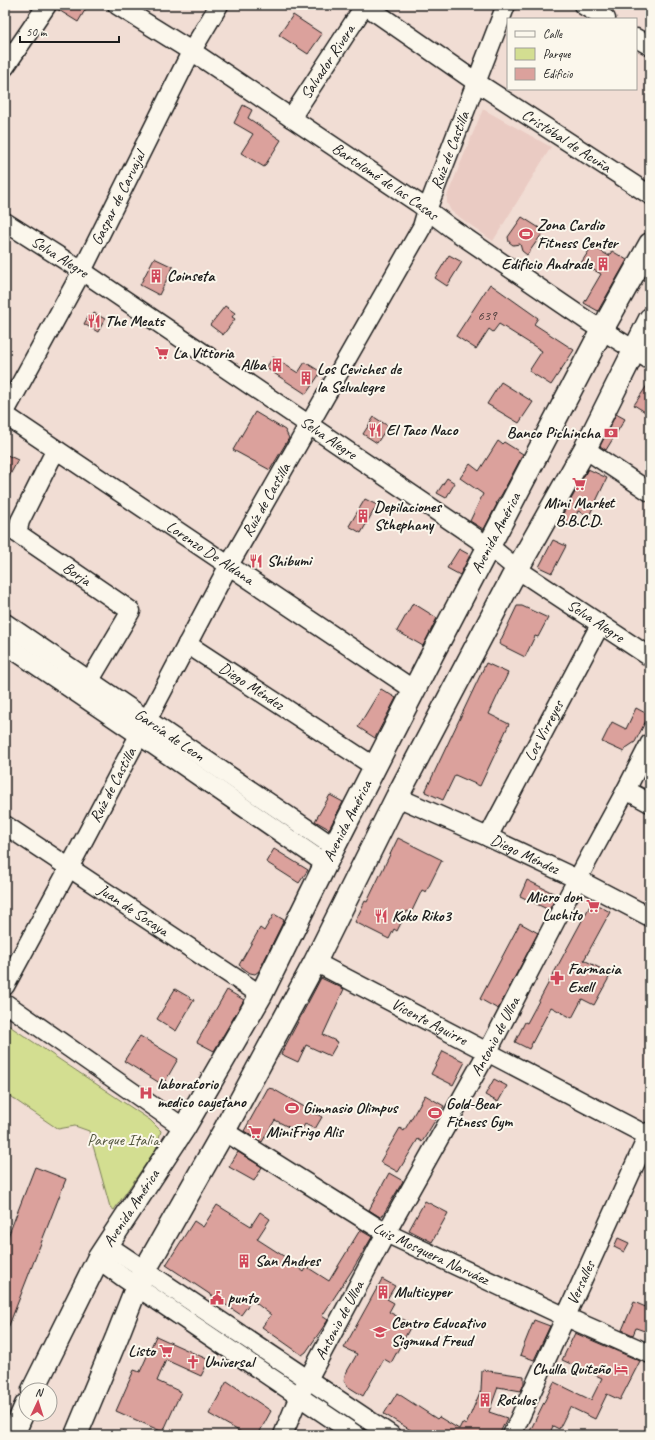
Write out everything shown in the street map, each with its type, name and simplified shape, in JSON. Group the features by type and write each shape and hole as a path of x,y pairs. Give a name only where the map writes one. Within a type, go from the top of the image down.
{"main road":[{"name":"Avenida América","path":"38,1382 103,1252 184,1128 261,995 414,690 602,330 650,244"},
{"name":"Avenida América","path":"76,1435 141,1278 224,1132 315,962 397,796 517,569 585,449 642,355 650,319"},
{"path":"13,1435 19,1422"}],"street":[{"path":"5,67 47,5"},
{"name":"Bartolomé de las Casas","path":"117,5 192,52 602,330 642,355"},
{"name":"Gaspar de Carvajal","path":"5,412 82,271 192,52 219,5"},
{"name":"Cristóbal de Acuña","path":"365,5 476,82 650,195"},
{"name":"Salvador Rivera","path":"291,118 365,5"},
{"name":"Ruíz de Castilla","path":"5,986 229,565 422,227 427,210 506,5"},
{"path":"583,5 604,18"},
{"path":"637,39 650,46"},
{"name":"Selva Alegre","path":"5,222 82,271 489,546 517,569 650,657"},
{"name":"Lorenzo De Aldana","path":"5,415 414,690"},
{"path":"585,449 650,492"},
{"name":"Borja","path":"57,450 20,521 17,533 131,611 85,688"},
{"name":"García de Leon","path":"5,623 85,688 330,855"},
{"name":"Los Virreyes","path":"488,836 600,625"},
{"name":"García de Leon","path":"5,644 85,688"},
{"name":"Diego Méndez","path":"188,644 375,767"},
{"name":"Antonio de Ulloa","path":"282,1435 299,1396 386,1233 488,1053 577,879 650,743"},
{"path":"626,790 650,803"},
{"name":"Diego Méndez","path":"397,796 488,836 577,879 650,917"},
{"name":"Juan de Sosaya","path":"5,825 261,995"},
{"name":"Vicente Aguirre","path":"315,962 488,1053 649,1135"},
{"path":"5,1004 184,1128"},
{"name":"Luis Mosquera Narváez","path":"224,1132 386,1233 566,1317 650,1354"},
{"name":"Versalles","path":"512,1435 649,1135"},
{"path":"103,1252 141,1278 299,1396 356,1435"},
{"path":"141,1278 308,1380 391,1435"}],"shaded area":[{"path":"483,109 551,147 493,241 451,211 447,203 447,196"}],"green space":[{"name":"Parque Italia","path":"5,1023 150,1120 161,1131 156,1149 114,1210 110,1207 89,1131 75,1126 58,1129 5,1093"}],"building":[{"path":"57,5 88,5 78,22 57,9"},
{"path":"293,15 322,34 308,54 279,35"},
{"path":"243,105 252,110 248,118 281,140 264,167 241,153 253,134 234,123"},
{"name":"Zona Cardio Fitness Center","path":"522,217 544,231 527,255 522,251 520,244 513,245 509,242 508,237"},
{"path":"592,246 609,256 612,251 627,260 598,311 584,303 601,274 581,263"},
{"path":"449,255 462,262 447,286 435,278"},
{"name":"Coinseta","path":"154,258 173,267 159,295 140,285"},
{"path":"490,284 538,318 534,324 574,350 551,385 529,371 542,351 499,324 493,332 489,329 476,349 456,336"},
{"path":"225,306 235,313 232,317 235,319 223,335 210,325"},
{"name":"The Meats","path":"94,313 105,319 98,332 84,324 89,315 92,317"},
{"path":"273,357 298,373 305,362 321,372 306,394 266,368"},
{"path":"650,381 650,415 634,405"},
{"path":"501,382 533,402 519,423 487,404"},
{"path":"255,412 285,430 289,438 270,470 233,450"},
{"name":"Banco Pichincha","path":"616,414 625,419 606,450 600,446"},
{"name":"El Taco Naco","path":"374,417 388,426 377,443 363,434"},
{"path":"498,441 502,444 504,442 523,454 483,529 470,521 483,494 460,478 470,464 479,471"},
{"path":"5,454 18,460 5,484"},
{"path":"588,469 607,478 589,516 578,511 572,524 560,519"},
{"path":"447,478 455,483 446,498 437,493"},
{"name":"Depilaciones Sthephany","path":"365,499 377,505 361,533 349,526"},
{"path":"553,540 566,546 552,573 539,567"},
{"path":"459,549 470,555 460,575 447,568"},
{"path":"413,603 437,618 423,646 397,631"},
{"path":"517,606 522,606 548,618 538,637 535,636 525,657 499,644"},
{"path":"486,663 508,673 489,714 509,724 480,786 455,775 443,800 425,792"},
{"path":"381,689 396,698 375,738 358,727"},
{"path":"636,708 649,715 635,742 626,748 624,752 602,742 612,722 626,729"},
{"path":"330,795 343,802 329,829 315,821"},
{"path":"398,838 442,860 426,892 422,890 411,913 407,911 397,931 394,929 389,939 355,922 365,901 367,902"},
{"path":"274,849 308,870 299,883 266,862"},
{"path":"527,880 557,895 549,910 520,896"},
{"path":"592,902 610,912 584,960 611,974 594,1005 582,999 572,1018 551,1007 529,1049 515,1042 525,1022 527,1023"},
{"path":"274,914 284,920 259,971 255,974 250,973 239,965 260,928 264,931"},
{"path":"520,923 538,933 498,1009 480,999"},
{"path":"321,978 344,989 323,1035 338,1042 330,1056 306,1045 298,1062 281,1054"},
{"path":"175,989 194,1000 176,1031 157,1019"},
{"path":"227,990 244,1000 214,1051 197,1042"},
{"path":"140,1036 178,1059 163,1085 124,1061"},
{"path":"443,1051 465,1062 453,1085 431,1074"},
{"path":"494,1079 507,1086 498,1102 485,1095"},
{"path":"268,1088 273,1089 322,1117 315,1129 305,1124 300,1133 275,1120 262,1142 244,1131"},
{"path":"425,1095 444,1106 422,1142 418,1139 398,1172 380,1162 400,1128 404,1131"},
{"path":"238,1152 262,1167 254,1181 229,1167"},
{"path":"35,1167 66,1179 6,1333 5,1244"},
{"path":"389,1173 403,1181 383,1215 380,1217 369,1210"},
{"path":"425,1201 448,1213 432,1242 409,1230"},
{"path":"217,1205 251,1226 260,1212 270,1219 257,1239 285,1257 304,1272 307,1267 329,1281 360,1230 372,1237 322,1316 328,1320 306,1352 302,1355 262,1327 271,1315 252,1300 241,1315 166,1265 194,1221 203,1227"},
{"path":"618,1238 629,1243 624,1252 614,1247"},
{"name":"Centro Educativo Sigmund Freud","path":"382,1279 395,1286 387,1299 394,1303 389,1312 412,1324 391,1363 384,1359 363,1396 347,1386 344,1381 345,1375 357,1354 344,1348"},
{"path":"634,1302 648,1308 646,1313 650,1315 650,1333 636,1328 633,1335 622,1330"},
{"path":"534,1320 550,1326 534,1360 520,1355"},
{"path":"575,1333 640,1361 620,1400 607,1394 595,1419 570,1407 559,1429 553,1426 549,1435 538,1435 530,1431 554,1382 591,1400 602,1378 562,1360"},
{"path":"156,1336 209,1360 201,1376 166,1360 157,1381 181,1392 163,1432 116,1411 134,1370 140,1372"},
{"path":"482,1370 524,1376 524,1384 521,1391 498,1387 489,1412 507,1418 499,1435 419,1435 384,1414 397,1393 437,1419 439,1417 459,1429 462,1423 466,1425 481,1390"},
{"path":"227,1381 271,1411 258,1435 246,1435 209,1414"}],"place":[{"name":"Zona Cardio Fitness Center","path":"526,234"},
{"name":"Edificio Andrade","path":"603,264"},
{"name":"Coinseta","path":"156,276"},
{"name":"The Meats","path":"94,321"},
{"name":"La Vittoria","path":"162,353"},
{"name":"Alba","path":"277,365"},
{"name":"Los Ceviches de la Selvalegre","path":"306,378"},
{"name":"El Taco Naco","path":"375,430"},
{"name":"Banco Pichincha","path":"611,433"},
{"name":"Mini Market B.B.C.D.","path":"579,484"},
{"name":"Depilaciones Sthephany","path":"363,516"},
{"name":"Shibumi","path":"256,561"},
{"name":"Micro don Luchito","path":"593,906"},
{"name":"Koko Riko3","path":"381,916"},
{"name":"Farmacia Exell","path":"557,978"},
{"name":"laboratorio medico cayetano","path":"146,1093"},
{"name":"Gimnasio Olimpus","path":"292,1108"},
{"name":"Gold-Bear Fitness Gym","path":"435,1113"},
{"name":"MiniFrigo Alis","path":"255,1132"},
{"name":"San Andres","path":"244,1261"},
{"name":"Multicyper","path":"383,1292"},
{"name":"punto","path":"217,1298"},
{"name":"Centro Educativo Sigmund Freud","path":"380,1332"},
{"name":"Listo","path":"166,1351"},
{"name":"Universal","path":"193,1362"},
{"name":"Chulla Quiteño","path":"621,1369"},
{"name":"Rotulos","path":"485,1400"}]}
